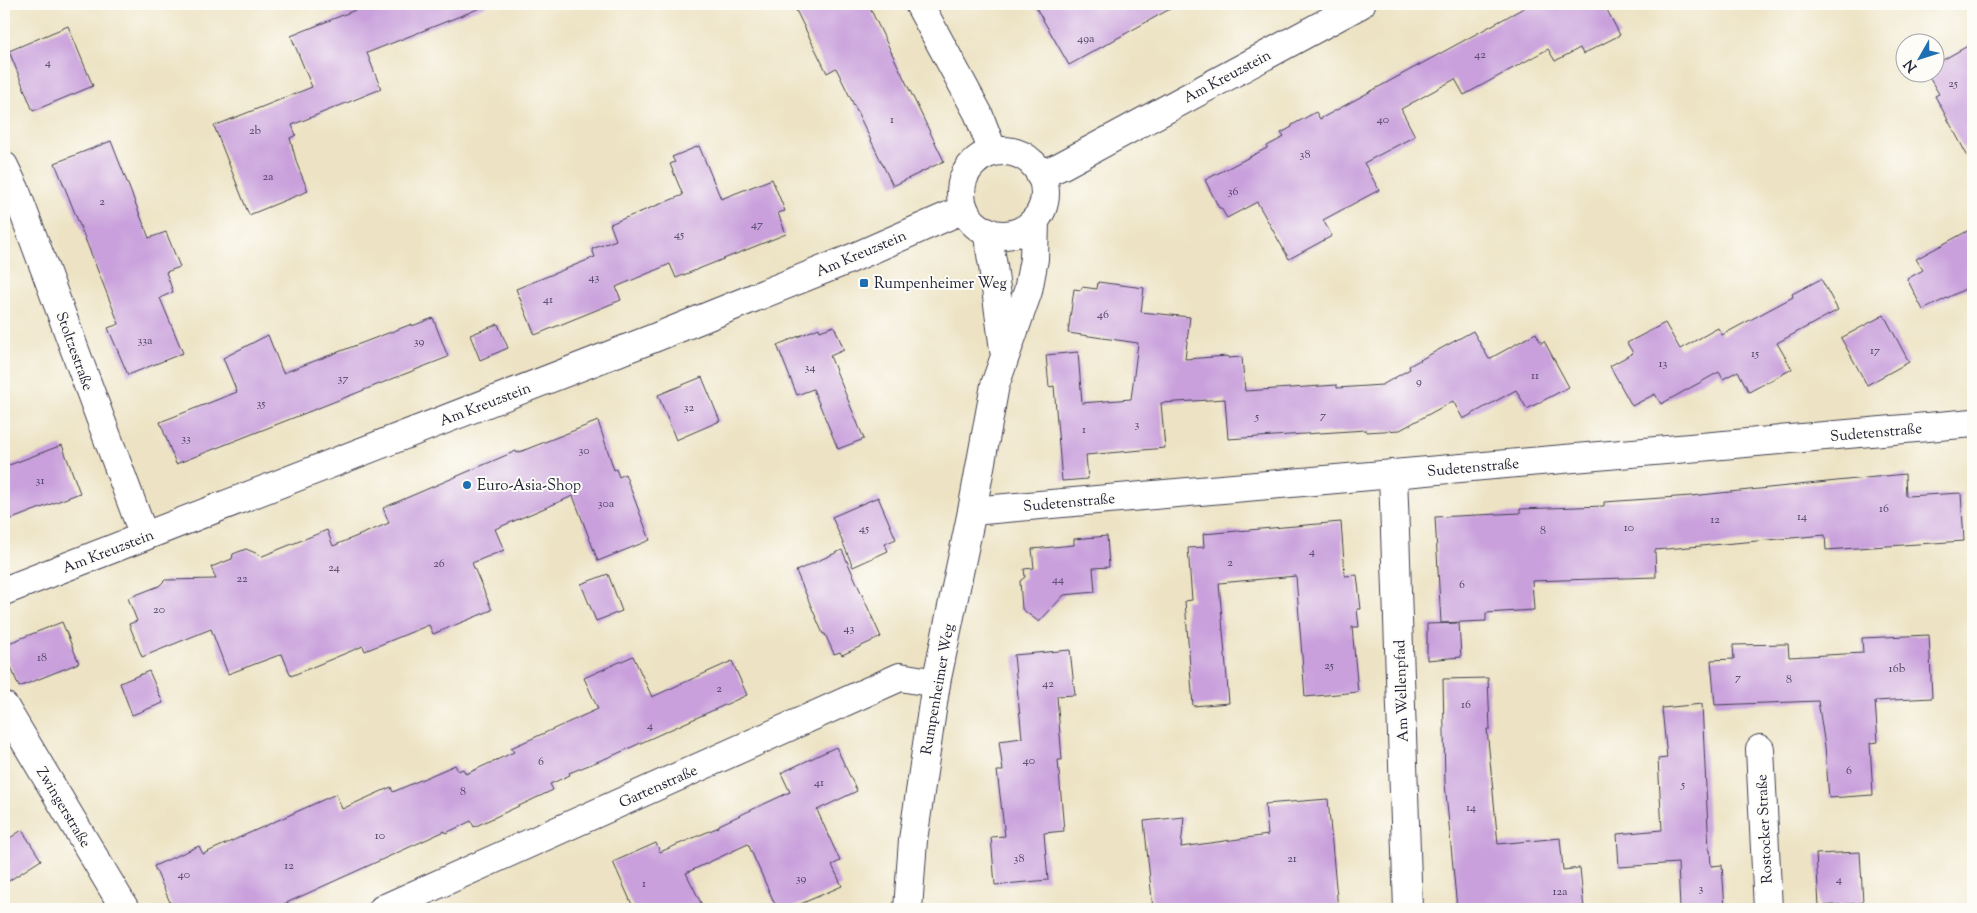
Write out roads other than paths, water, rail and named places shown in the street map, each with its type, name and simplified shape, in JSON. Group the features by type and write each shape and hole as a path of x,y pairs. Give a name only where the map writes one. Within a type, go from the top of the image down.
{"street":[{"path":"919,4 978,113 993,152"},
{"name":"Am Kreuzstein","path":"1040,175 1061,166 1361,4"},
{"path":"1009,151 1024,156 1036,167 1040,175 1045,195 1042,208 1035,220 1025,228 1012,234 999,235 986,232 976,225 964,209 962,185 968,170 978,158 993,152 1009,151"},
{"name":"Stoltzestraße","path":"4,166 15,189 144,536"},
{"name":"Am Kreuzstein","path":"4,592 654,338 850,259 964,209"},
{"name":"Rumpenheimer Weg","path":"908,909 913,840 936,683 972,510 995,385 1028,291 1034,259 1035,220"},
{"name":"Rumpenheimer Weg","path":"986,232 993,266 1005,354"},
{"name":"Sudetenstraße","path":"972,510 1973,423"},
{"name":"Am Wellenpfad","path":"1393,474 1408,909"},
{"name":"Gartenstraße","path":"382,909 900,677 936,683"},
{"name":"Zwingerstraße","path":"4,706 125,909"},
{"name":"Rostocker Straße","path":"1760,749 1768,909"}],"place":[{"name":"Rumpenheimer Weg","path":"864,283"},
{"name":"Euro-Asia-Shop","path":"467,485"}]}
